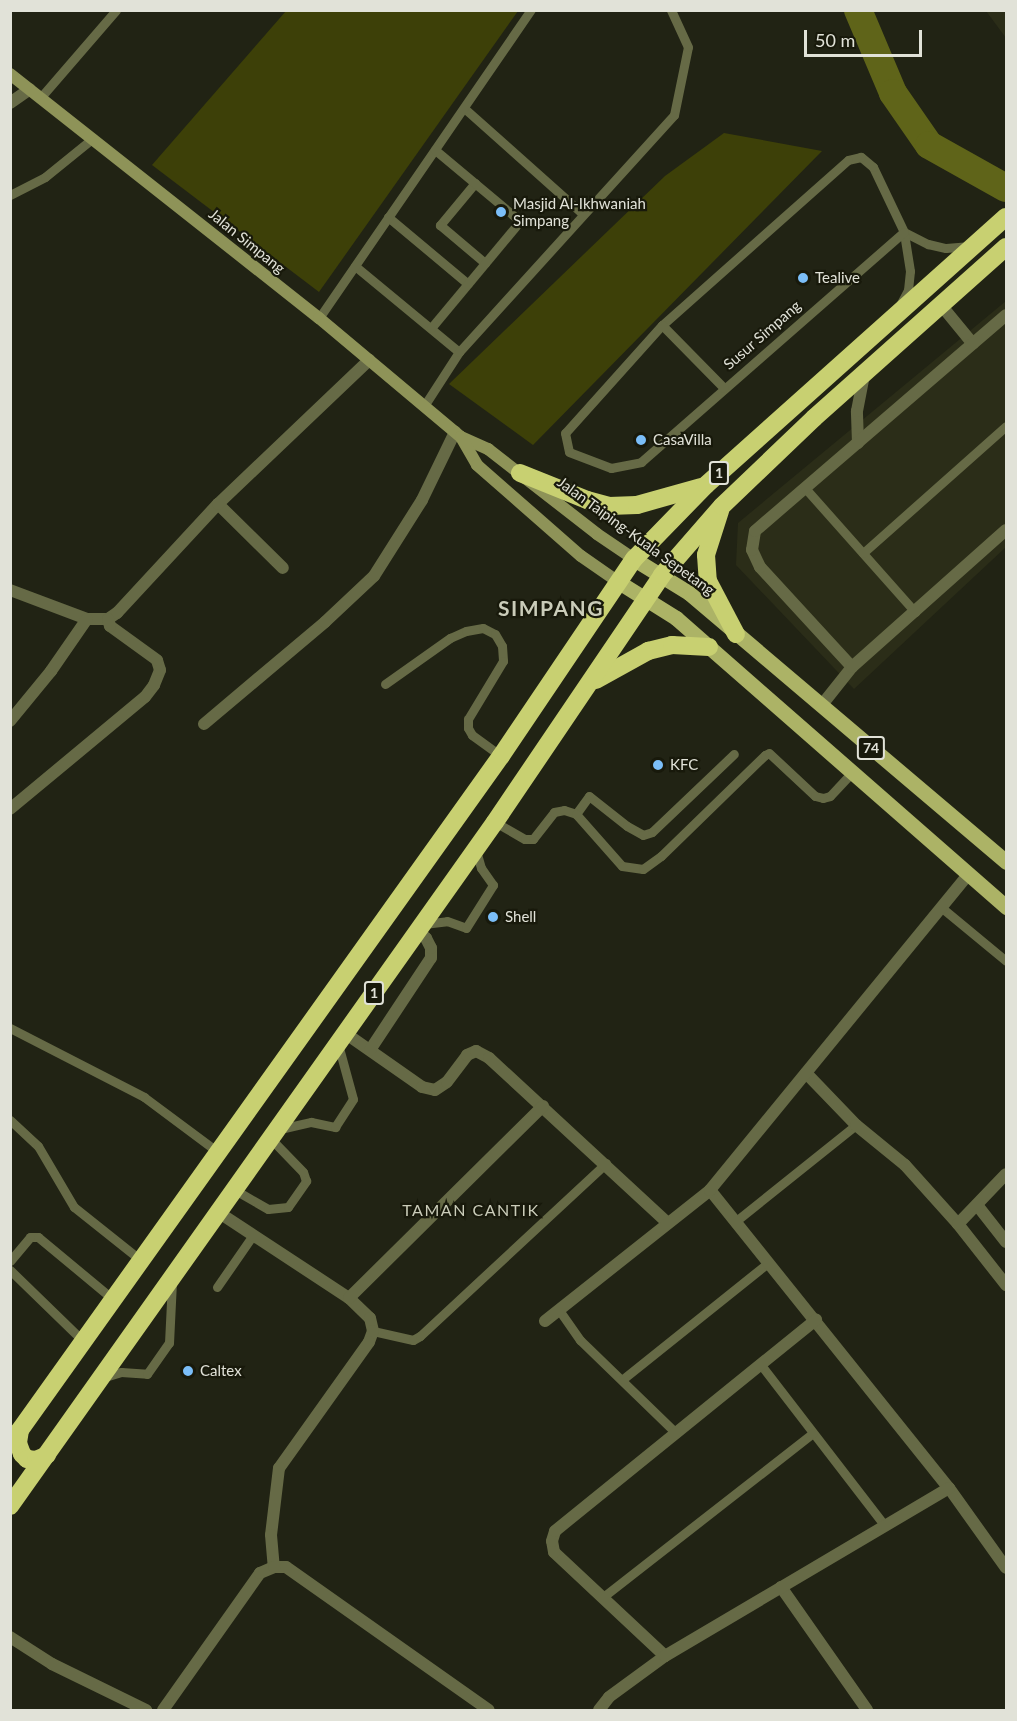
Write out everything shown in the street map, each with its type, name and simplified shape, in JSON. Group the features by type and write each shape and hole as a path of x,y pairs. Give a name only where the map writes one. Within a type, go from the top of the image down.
{"highway":[{"name":"1","path":"15,1437 501,756 633,559 706,485 1006,217"},
{"name":"1","path":"10,1506 218,1212 276,1135 495,822 662,575 722,506 864,374 1006,248"},
{"path":"520,473 587,500 609,506 637,505 706,485"},
{"path":"722,506 706,555 708,581 736,634"},
{"path":"589,684 648,651 672,645 709,647"},
{"path":"15,1437 27,1459 36,1460 47,1455"}],"main road":[{"name":"Jalan Simpang","path":"10,74 319,318 458,434"},
{"name":"Jalan Taiping-Kuala Sepetang","path":"458,434 488,449 633,559 689,593 1006,862"},
{"name":"74","path":"458,434 477,465 581,556 676,618 1006,907"}],"street":[{"path":"10,103 30,89"},
{"path":"941,305 973,344"},
{"path":"852,667 760,567 752,550 755,531 1006,315"},
{"path":"10,590 87,619 108,619 117,613 218,504 369,360"},
{"path":"858,443 857,411 864,374"},
{"path":"204,724 325,622 374,576 422,500 458,434"},
{"path":"218,504 283,568"},
{"path":"821,706 852,667 1006,530"},
{"path":"10,721 51,671 87,619"},
{"path":"10,809 145,697 154,685 160,670 157,660 110,626 108,619"},
{"path":"545,1321 710,1190 969,874"},
{"path":"370,1050 431,958 431,948 419,928"},
{"path":"341,1039 370,1050 423,1087 435,1090 447,1082 467,1054 476,1051 489,1058 606,1163 668,1223"},
{"path":"806,1073 856,1125 905,1165 958,1224 1006,1285"},
{"path":"350,1298 543,1106"},
{"path":"958,1224 1006,1174"},
{"path":"710,1190 949,1488 1006,1568"},
{"path":"977,1205 1006,1242"},
{"path":"218,1212 350,1298 370,1318 373,1331 369,1341 279,1468 271,1535 274,1567"},
{"path":"665,1656 554,1552 552,1541 555,1531 816,1320"},
{"path":"599,1710 609,1697 665,1656 949,1488"},
{"path":"163,1710 260,1574 274,1567 286,1567 489,1710"},
{"path":"781,1587 867,1710"},
{"path":"10,1637 52,1664 146,1710"}],"lane":[{"path":"41,97 116,10"},
{"path":"319,318 531,10"},
{"path":"424,406 459,352 674,115 688,46 671,10"},
{"path":"464,108 583,214"},
{"path":"10,195 45,177 93,138"},
{"path":"430,328 520,221 435,150"},
{"path":"724,388 662,325 848,160 861,157 873,167 904,232 910,271 908,290 895,315"},
{"path":"475,183 440,225 485,263"},
{"path":"388,217 468,284"},
{"path":"904,232 928,244 946,248 972,246"},
{"name":"Susur Simpang","path":"662,325 565,433 569,452 611,468 641,462 904,232"},
{"path":"355,266 459,352"},
{"path":"863,553 1006,426"},
{"path":"806,488 915,612"},
{"path":"385,684 450,638 466,631 483,628 495,634 502,646 503,661 468,719 468,728 472,735 501,756"},
{"path":"495,822 525,839 533,839 554,812 564,810 576,814 621,866 643,869 661,856 769,753 815,796 823,798 830,796 853,771"},
{"path":"576,814 589,796 627,826 643,835 652,832 734,754"},
{"path":"419,928 447,921 466,928 492,885 481,868 476,848"},
{"path":"942,908 1006,961"},
{"path":"10,1028 144,1097 219,1153"},
{"path":"235,1190 268,1209 288,1207 306,1181 303,1172 276,1135 311,1122 335,1127 353,1098 341,1039"},
{"path":"10,1120 43,1154 74,1207 142,1261"},
{"path":"735,1221 856,1125"},
{"path":"373,1331 413,1340 420,1336 606,1163"},
{"path":"217,1287 253,1235"},
{"path":"10,1261 30,1237 38,1237 114,1300"},
{"path":"623,1379 769,1262"},
{"path":"10,1270 84,1342"},
{"path":"100,1379 120,1372 147,1374 164,1351 169,1343 172,1277"},
{"path":"559,1310 580,1340 623,1379 676,1433"},
{"path":"761,1365 885,1526"},
{"path":"603,1597 813,1433"}],"shaded area":[{"path":"286,11 518,11 319,292 152,165"},
{"path":"986,11 1006,11 1006,38"},
{"path":"724,133 822,151 533,445 449,384 665,176"},
{"path":"1006,301 1006,547 854,689 736,565 738,523"}],"waterway":[{"path":"858,10 893,93 929,145 1006,188"}],"place":[{"name":"Masjid Al-Ikhwaniah Simpang","path":"501,212"},
{"name":"Tealive","path":"803,278"},
{"name":"CasaVilla","path":"641,440"},
{"name":"KFC","path":"658,765"},
{"name":"Shell","path":"493,917"},
{"name":"Caltex","path":"188,1371"}],"district":[{"name":"SIMPANG","path":"551,608"},
{"name":"TAMAN CANTIK","path":"471,1210"}]}
